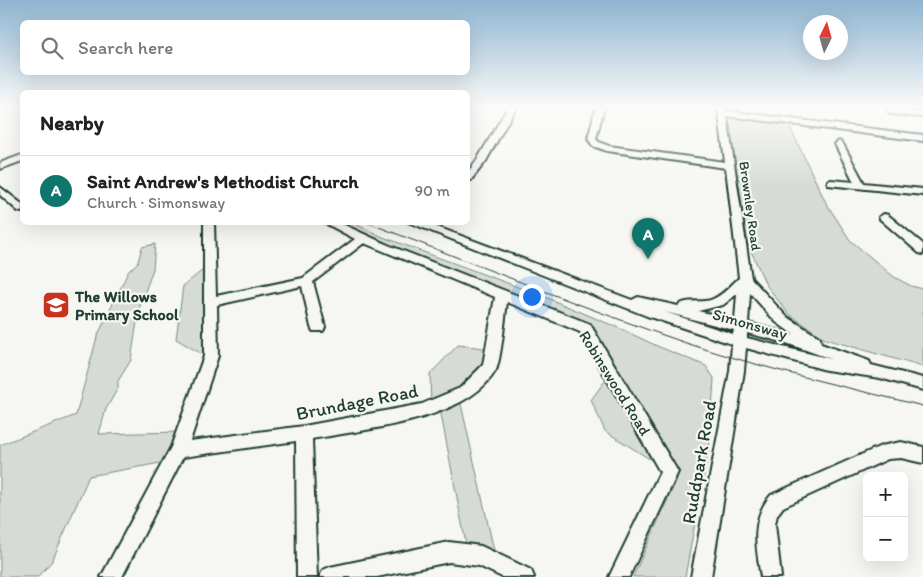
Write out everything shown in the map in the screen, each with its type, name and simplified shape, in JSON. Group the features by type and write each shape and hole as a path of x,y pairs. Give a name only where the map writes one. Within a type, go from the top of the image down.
{"street":[{"path":"470,175 481,161 497,134"},
{"path":"593,134 592,139 596,144 607,148 731,166"},
{"name":"Brownley Road","path":"726,134 745,279 739,341"},
{"path":"894,134 923,138"},
{"path":"839,144 861,187"},
{"path":"0,166 20,159"},
{"path":"830,183 923,192"},
{"path":"0,190 5,201 20,208"},
{"path":"884,217 923,249"},
{"path":"111,577 178,450 211,356 209,225"},
{"name":"Robinswood Road","path":"334,225 362,239 585,328 669,472 619,577"},
{"name":"Simonsway","path":"423,225 652,313 739,341 826,364 858,366 923,384"},
{"path":"210,302 307,281 362,239"},
{"path":"654,304 683,307 715,305 724,300 745,279 787,323 858,366"},
{"path":"307,281 318,327"},
{"name":"Brundage Road","path":"178,450 304,433 423,411 465,393 490,366 502,296"},
{"name":"Simonsway","path":"614,297 654,304 739,341"},
{"name":"Ruddpark Road","path":"701,577 739,341"},
{"path":"304,433 307,577"},
{"path":"771,577 766,522 769,511 777,501 887,451 900,450 923,455"},
{"path":"330,577 449,552 480,556 524,577"}],"shaded area":[{"path":"729,134 793,134 826,203 850,240 894,277 911,286 923,289 923,367 825,339 788,313 766,285 748,244"},
{"path":"339,225 357,225 383,237 545,297 706,366 714,378 710,442 685,577 633,577 677,479 673,461 590,330"},
{"path":"155,244 153,269 139,309 131,360 118,381 118,388 106,409 99,434 180,432 166,462 89,476 52,561 38,577 0,577 0,445 76,415 97,337 128,272 138,262 142,247"},
{"path":"208,266 205,356 176,339 183,286"},
{"path":"458,345 493,349 490,367 459,395 497,564 468,555 439,404 431,407 430,374"},
{"path":"607,378 659,465 605,431 591,400"}],"tram line":[{"path":"374,225 567,300 689,344 776,370 923,406"}],"place":[{"name":"Saint Andrew's Methodist Church","path":"648,259"},
{"name":"The Willows Primary School","path":"56,305"}]}
